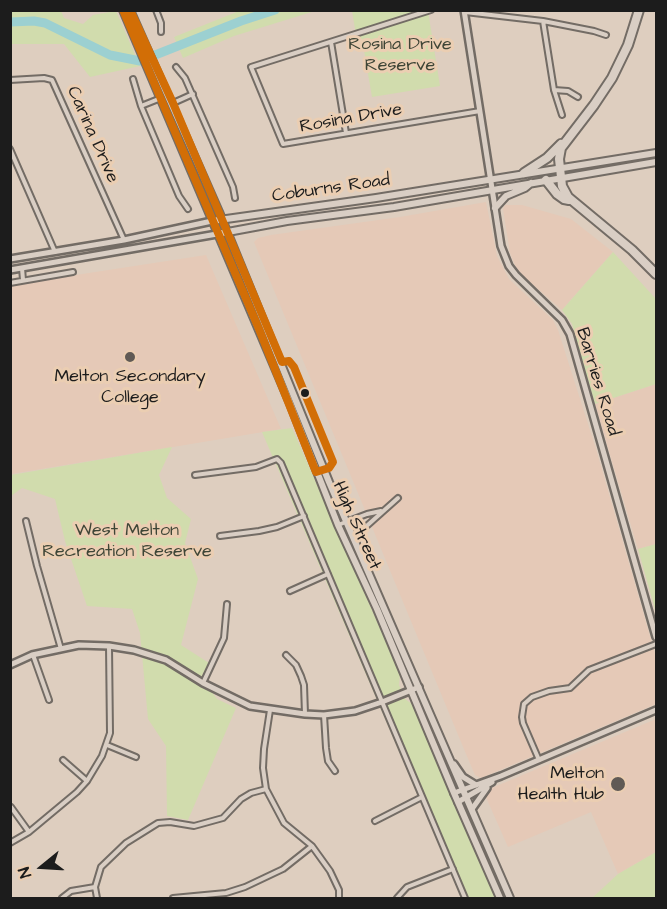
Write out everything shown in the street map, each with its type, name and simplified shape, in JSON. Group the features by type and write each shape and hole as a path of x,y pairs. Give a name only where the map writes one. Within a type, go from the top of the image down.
{"highway":[{"path":"639,10 628,45 612,78 560,152 561,167 564,191 571,200 632,250 657,274"},
{"path":"524,173 547,158 570,136"},
{"path":"546,180 557,194 564,199 571,200"}],"main road":[{"name":"High Street","path":"123,10 145,53"},
{"name":"High Street","path":"130,10 161,98 289,401 338,525 451,760 510,898"},
{"name":"High Street","path":"148,61 168,94 228,232 416,689 454,793 501,898"},
{"path":"161,98 168,94"},
{"path":"165,107 172,103"},
{"name":"Coburns Road","path":"212,221 391,196 657,153"},
{"name":"Coburns Road","path":"217,234 287,221 492,191 532,182 657,162"},
{"path":"495,208 506,196 525,188 532,182"},
{"path":"391,196 391,207"}],"street":[{"path":"156,10 161,23 161,32"},
{"name":"Rosina Drive","path":"431,10 251,67 283,144 480,111"},
{"path":"464,11 543,21 594,31 606,36"},
{"name":"Barries Road","path":"464,11 501,246 509,266 523,283 562,320 570,334 657,637"},
{"path":"543,21 554,90 562,115"},
{"path":"331,42 346,133"},
{"path":"176,67 193,94 233,187 235,198"},
{"name":"Carina Drive","path":"10,80 44,78 52,80 124,240"},
{"path":"133,79 141,106 180,196 188,209"},
{"path":"554,90 568,91 578,97"},
{"path":"172,103 193,94"},
{"path":"141,106 161,98"},
{"path":"10,148 55,252"},
{"name":"Coburns Road","path":"10,259 124,240 212,221"},
{"name":"Coburns Road","path":"10,270 160,242 217,234"},
{"path":"22,268 23,280"},
{"path":"10,283 74,272"},
{"path":"195,475 256,466 277,459 281,463 465,898"},
{"path":"356,544 361,531 398,498"},
{"path":"338,525 382,511"},
{"path":"220,536 277,527 304,516"},
{"path":"26,521 61,649"},
{"path":"290,591 328,574"},
{"path":"203,683 224,638 227,604"},
{"path":"539,760 523,723 524,704 532,697 549,691 570,688 589,670 657,644"},
{"path":"11,664 32,655 80,645 134,650 166,660 203,683 250,706 305,714 324,715 355,711 416,689"},
{"path":"10,843 29,832 77,792 87,781 107,746 110,733 109,646"},
{"path":"32,655 49,700"},
{"path":"286,655 296,665 301,676 305,714"},
{"path":"270,710 263,768 266,789 284,823 312,846 330,871 339,890 339,898"},
{"path":"454,793 501,776 657,710"},
{"path":"324,715 327,754 335,771"},
{"path":"107,746 136,757"},
{"path":"63,760 87,781"},
{"path":"451,760 463,777 476,785"},
{"path":"458,802 501,776"},
{"path":"472,808 492,782"},
{"path":"97,898 95,887 100,867 126,843 158,823 170,822 194,826 223,818 241,799 251,793 266,789"},
{"path":"375,821 422,797"},
{"path":"11,807 29,832"},
{"path":"173,897 226,892 245,887 283,869 312,846"},
{"path":"397,898 407,887 453,869"},
{"path":"62,898 71,891 95,887"}],"shaded area":[{"path":"486,202 497,256 509,279 553,320 558,330 596,449 656,657 656,704 481,778 475,775 466,754 254,242 258,238 271,235"},
{"path":"505,205 522,205 571,219 613,252 562,310 522,275 515,265 510,253 503,209"},
{"name":"Melton Secondary College","path":"206,255 281,429 11,474 11,285"},
{"path":"656,384 656,544 638,549 595,404"},
{"name":"Melton Health Hub","path":"656,719 656,852 618,874 591,812 508,847 485,795 487,790"}],"green space":[{"path":"10,11 61,11 64,18 83,24 93,15 116,11 140,66 90,77 64,44 11,44"},
{"path":"239,11 315,11 234,36 183,58 174,37"},
{"name":"Rosina Drive Reserve","path":"352,11 428,11 440,86 372,97 362,39 357,41"},
{"path":"613,252 656,299 656,384 595,404 572,324 562,310"},
{"path":"292,428 400,674 399,685 405,699 419,713 499,898 462,898 262,432"},
{"name":"West Melton Recreation Reserve","path":"172,447 159,475 167,498 191,519 185,543 198,579 181,645 209,663 201,677 217,699 236,708 188,820 167,816 166,746 148,719 140,633 132,609 87,606 65,541 55,499 22,488 11,496 11,475"},
{"path":"656,544 656,613 638,549"},
{"path":"656,852 656,898 592,898 618,874"}],"waterway":[{"path":"10,22 45,23 110,55 140,61 275,10"}],"transit line":[{"path":"123,10 259,329 316,472 329,468 333,462 294,367 289,361 282,362 173,103 130,10"}],"place":[{"name":"Melton Secondary College","path":"130,357"},
{"name":"Melton Health Hub","path":"618,784"}]}
